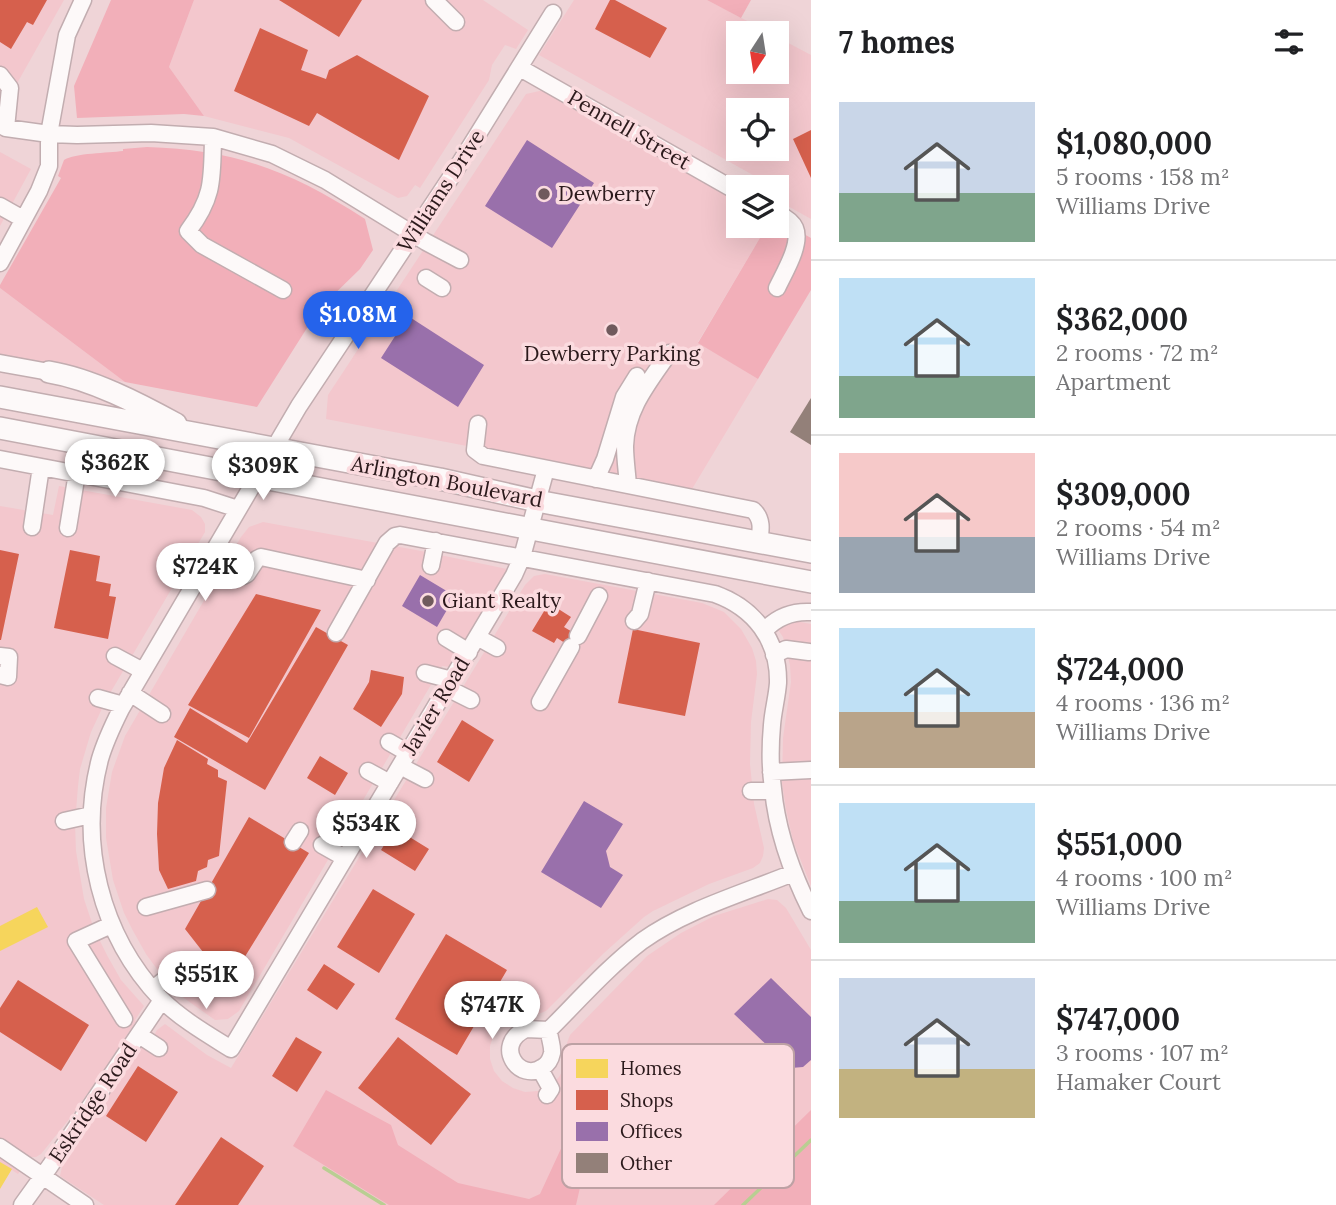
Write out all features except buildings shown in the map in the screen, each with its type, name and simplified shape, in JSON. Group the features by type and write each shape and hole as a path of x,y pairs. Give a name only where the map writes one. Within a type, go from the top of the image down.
{"main road":[{"path":"49,372 70,376 100,388 158,414 196,435"},
{"name":"Arlington Boulevard","path":"0,397 811,552"},
{"name":"Arlington Boulevard","path":"0,428 811,582"}],"street":[{"path":"0,263 39,191 49,166 49,134 67,35 83,0"},
{"path":"434,0 456,22"},
{"name":"Williams Drive","path":"231,1049 197,1027 157,994 133,963 111,925 94,868 92,848 91,815 101,757 109,733 127,699 299,406 414,235 552,13"},
{"name":"Pennell Street","path":"520,68 726,185"},
{"path":"0,75 10,88 3,126 49,134 151,133 213,137 272,155 326,180 414,235 460,260"},
{"path":"213,137 208,198 188,231 202,245 283,290"},
{"path":"0,206 23,219"},
{"path":"776,288 789,264 795,243 795,228 789,221"},
{"path":"426,278 442,288"},
{"path":"596,479 624,397 669,353"},
{"path":"0,363 49,372"},
{"path":"628,485 625,446 630,416 643,379"},
{"path":"478,424 474,445 478,454 489,458 753,510 758,514 760,522 759,543"},
{"path":"0,459 204,498 239,509"},
{"path":"32,527 41,467"},
{"name":"Javier Road","path":"231,1049 514,575 522,557 547,469"},
{"path":"68,528 76,473"},
{"path":"336,633 387,543 400,535 715,594 730,600 743,608 765,630 774,654 778,683 771,739 773,791 783,841 793,873 811,911"},
{"path":"431,566 436,541"},
{"path":"208,562 224,572 243,576 261,557 367,580"},
{"path":"634,621 640,614 648,581"},
{"path":"540,702 599,596"},
{"path":"765,630 793,613 811,612"},
{"path":"477,637 497,648"},
{"path":"446,638 469,652"},
{"path":"774,654 786,649 809,652"},
{"path":"0,656 9,657 8,677 0,675"},
{"path":"116,656 143,671"},
{"path":"425,673 450,684 471,700"},
{"path":"98,698 127,699 162,713"},
{"path":"389,742 425,779"},
{"path":"771,772 811,770"},
{"path":"368,771 390,783"},
{"path":"751,791 773,791"},
{"path":"345,813 365,825"},
{"path":"64,821 91,815"},
{"path":"322,845 345,858"},
{"path":"549,1030 552,1053 545,1065 540,1069 526,1070 514,1063 510,1050 514,1037 526,1029 549,1030 643,940 687,915 793,873"},
{"path":"146,907 207,890"},
{"path":"111,925 76,941 124,1018"},
{"name":"Eskridge Road","path":"22,1205 139,1035 157,994 183,965"},
{"path":"139,1035 159,1048"},
{"path":"540,1069 551,1089 547,1094"},
{"path":"0,1147 85,1205"}],"shaded area":[{"path":"0,0 64,0 2,110 0,109"},
{"path":"111,0 194,0 169,67 204,116 184,114 77,118 74,86"},
{"path":"194,0 483,0 528,30 516,49 505,45 492,65 489,80 420,188 415,185 407,196 398,198 289,138 204,116 169,67"},
{"path":"574,0 707,0 747,21 726,21 726,84 789,84 789,43 811,55 811,219 789,207 789,175 753,175 728,161 789,161 789,98 726,98 726,160 539,55"},
{"path":"707,0 751,0 741,18"},
{"path":"544,90 726,192 726,238 760,238 698,342 758,379 692,489 326,419 328,395 526,94"},
{"path":"147,147 208,153 262,166 312,188 365,219 373,250 360,269 319,309 257,407 125,382 0,288 61,178 58,176 64,160"},
{"path":"0,152 31,169 0,226"},
{"path":"789,226 811,238 811,290 758,379 698,343 760,238 789,238"},
{"path":"0,288 120,378 125,382 0,356"},
{"path":"59,486 192,510 201,517 205,532 106,700 91,732 80,769 75,824 76,851 84,899 94,929 108,957 121,980 144,1006 70,1118 41,1154 31,1157 18,1174 0,1162 0,506 53,515"},
{"path":"263,522 507,569 450,667 442,666 239,1011 228,1019 215,1020 184,998 162,976 132,929 113,880 106,838 106,808 112,772 125,736 241,537 249,527"},
{"path":"545,574 702,603 724,612 741,629 756,661 750,764 754,804 764,848 760,863 753,868 709,884 644,917 546,1011 514,1017 503,1024 494,1034 490,1046 494,1071 502,1081 525,1092 550,1086 562,1072 562,1188 794,1188 794,1044 567,1044 570,1035 647,956 681,933 714,916 768,899 777,900 786,908 811,950 811,1205 104,1205 60,1176 63,1163 147,1039 151,1041 157,1030 165,1024 207,1055 231,1068 525,585 534,576"},
{"path":"769,616 811,624 811,886 793,841 782,783 783,738 791,682 790,665 783,637"},
{"path":"326,1090 391,1125 398,1145 458,1183 529,1199 540,1194 562,1146 562,1188 580,1188 576,1205 389,1205 293,1146"},
{"path":"811,1110 811,1205 714,1205 731,1188 794,1188 794,1127"}],"waterway":[{"path":"794,1156 811,1140"},
{"path":"324,1168 384,1205"},
{"path":"743,1205 761,1188"}],"place":[{"name":"Dewberry","path":"544,194"},
{"name":"Dewberry Parking","path":"612,330"},
{"name":"Giant Realty","path":"428,601"}]}
